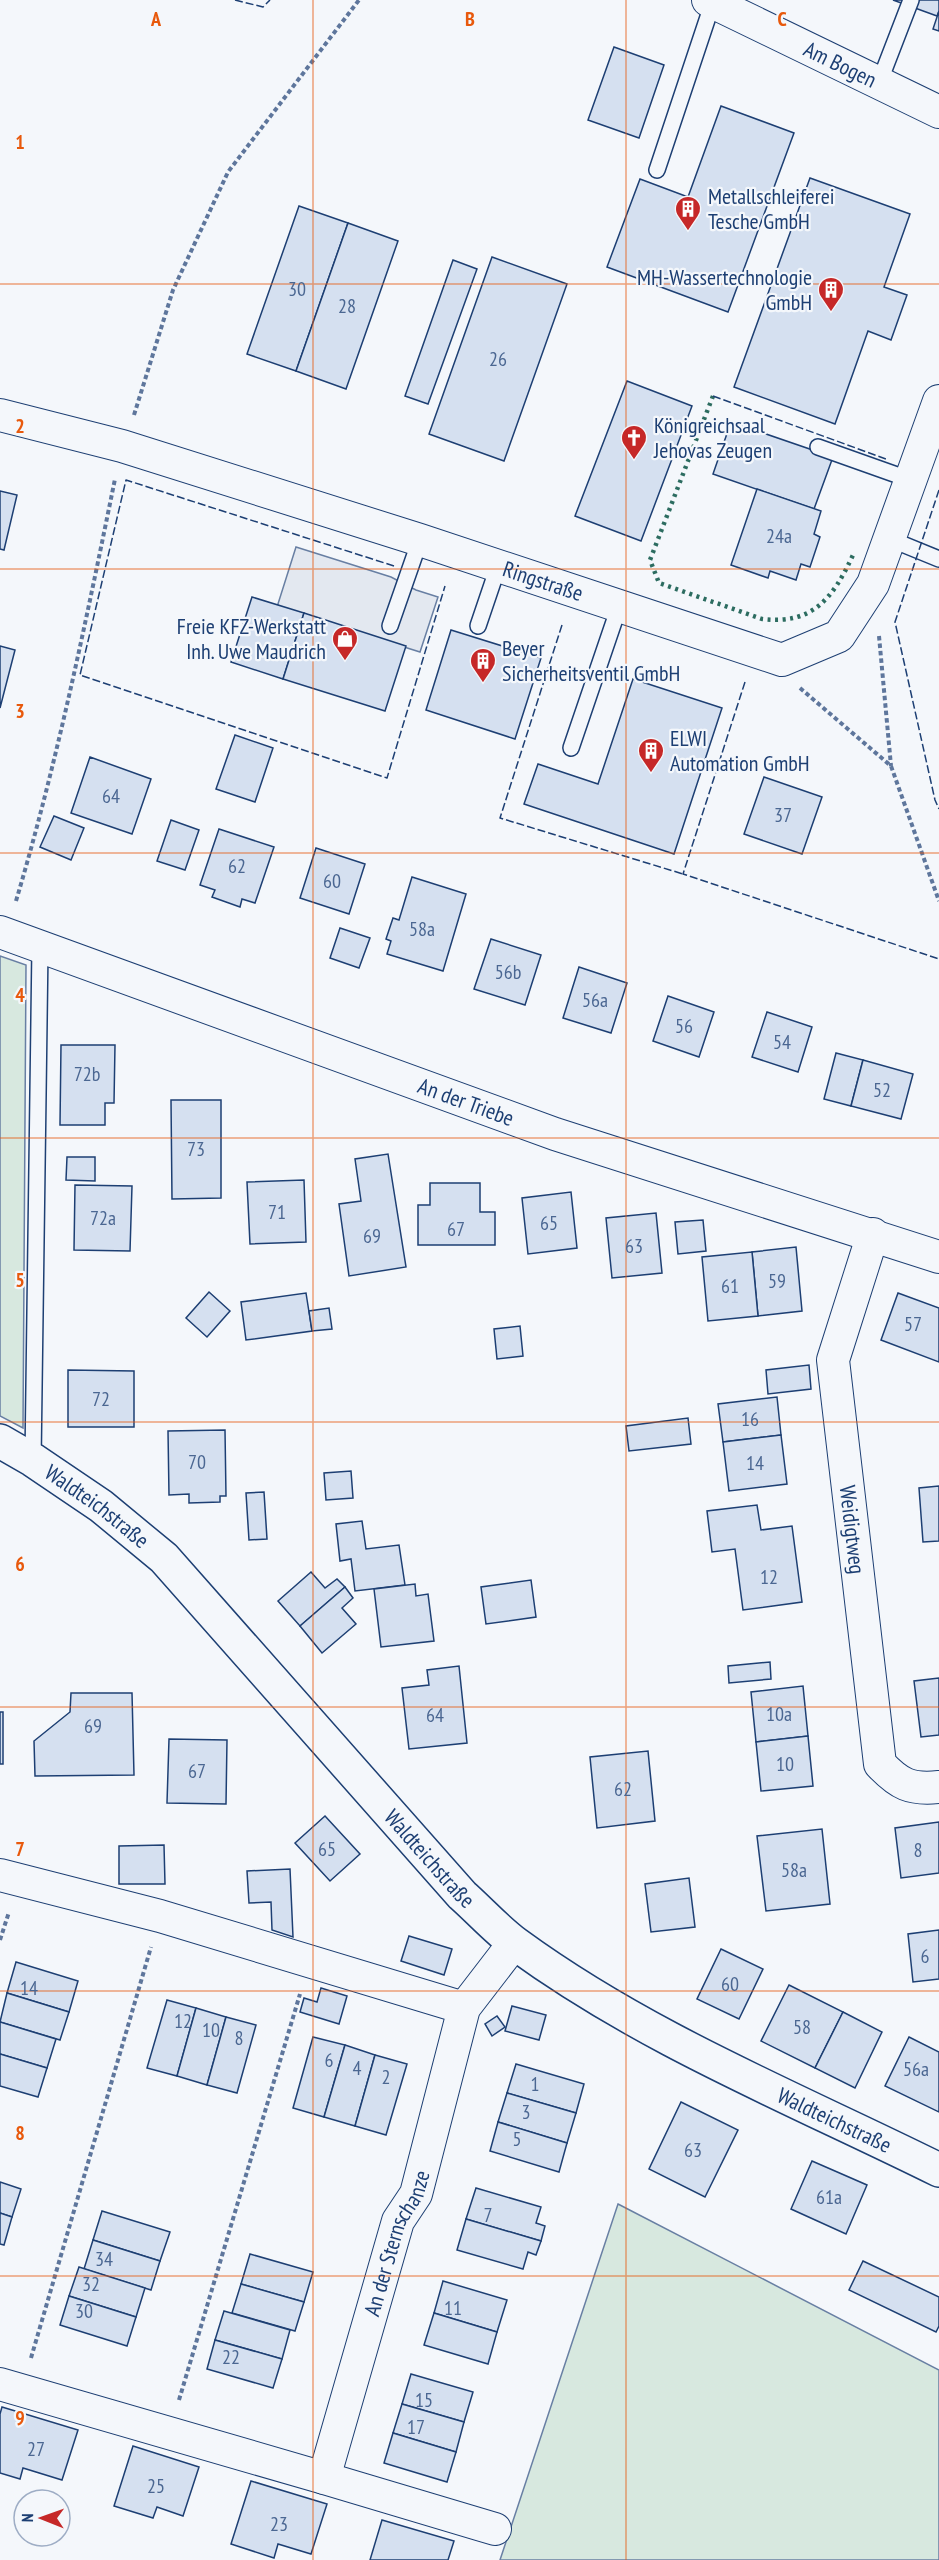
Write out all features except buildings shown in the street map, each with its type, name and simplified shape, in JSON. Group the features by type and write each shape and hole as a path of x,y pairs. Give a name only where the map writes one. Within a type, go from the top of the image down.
{"street":[{"name":"Am Bogen","path":"710,1 939,112"},
{"path":"782,660 839,636 873,584 939,401"},
{"name":"Ringstraße","path":"0,415 122,446 420,540 782,660"},
{"name":"An der Triebe","path":"0,932 555,1134 939,1257"},
{"name":"Weidigtweg","path":"873,1234 833,1360 880,1764 896,1781 923,1789 939,1787"},
{"name":"Waldteichstraße","path":"0,1441 33,1460 101,1506 164,1558 462,1895 514,1943 593,1995 672,2041 939,2170"},
{"path":"0,1875 160,1916 464,2008"},
{"name":"An der Sternschanze","path":"324,2478 398,2221 416,2194 464,2008 514,1943"},
{"path":"11,2387 495,2529"}],"lane":[{"path":"879,83 911,0"},
{"path":"657,170 710,1"},
{"path":"818,447 910,480"},
{"path":"890,539 939,559"},
{"path":"390,626 420,540"},
{"path":"478,626 498,567"},
{"path":"571,748 619,607"},
{"path":"33,1460 40,947"}],"path":[{"path":"879,635 891,766 939,901"},
{"path":"782,660 796,684 891,766"},
{"path":"11,2387 160,1916"},
{"path":"169,2433 310,1960"}],"shaded area":[{"path":"296,547 391,577 416,590 438,597 420,652 277,607"},
{"path":"0,956 26,965 23,1428 0,1416"},
{"path":"618,2204 939,2370 939,2560 500,2560"}],"hedge":[{"path":"713,396 650,560 659,583 762,619 795,618 808,613 829,596 853,555"}],"fence":[{"path":"235,0 263,7 270,0"},
{"path":"713,396 886,459"},
{"path":"394,566 126,480 80,675 387,778 445,586"},
{"path":"939,490 895,622 935,800 939,809"},
{"path":"562,625 500,818 683,874"},
{"path":"745,682 683,874 939,959"}],"place":[{"name":"Metallschleiferei Tesche GmbH","path":"688,232"},
{"name":"MH-Wassertechnologie GmbH","path":"831,313"},
{"name":"Königreichsaal Jehovas Zeugen","path":"634,461"},
{"name":"Freie KFZ-Werkstatt Inh. Uwe Maudrich","path":"345,662"},
{"name":"Beyer Sicherheitsventil GmbH","path":"483,684"},
{"name":"ELWI Automation GmbH","path":"651,774"}]}
